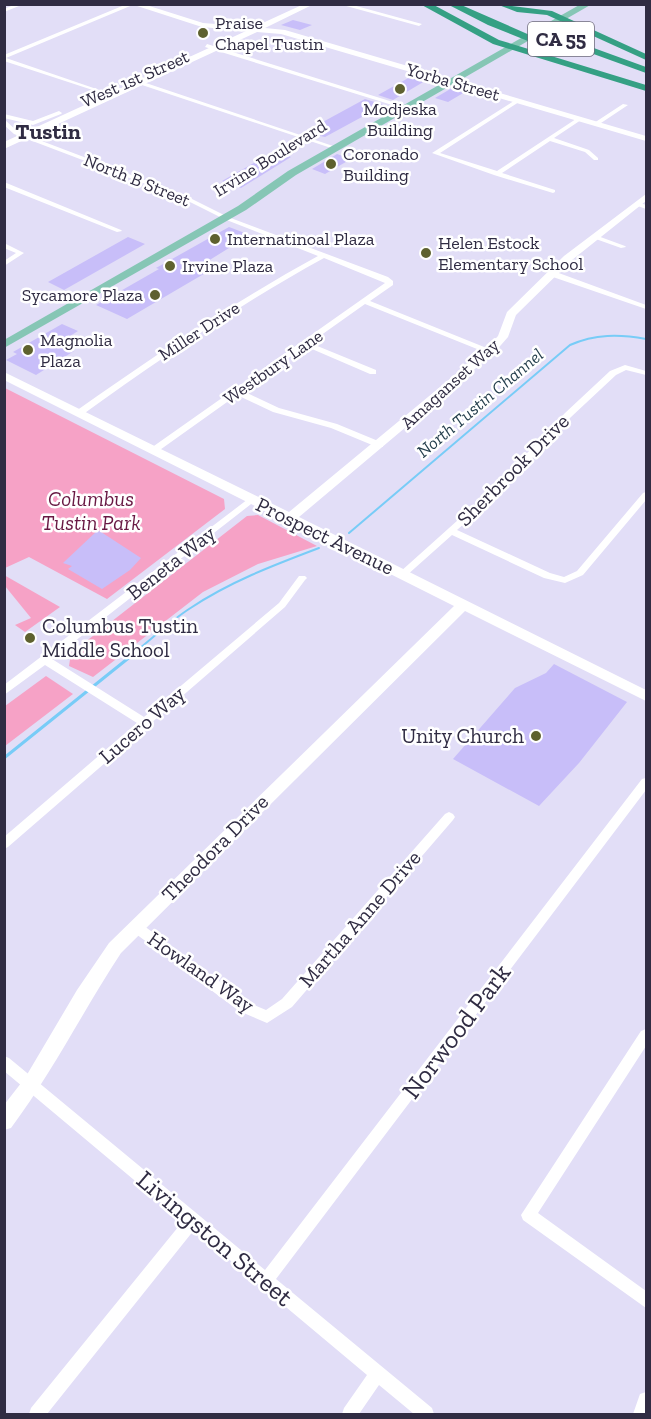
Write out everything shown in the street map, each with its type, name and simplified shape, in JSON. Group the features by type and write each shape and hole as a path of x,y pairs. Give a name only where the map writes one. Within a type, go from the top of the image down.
{"highway":[{"path":"424,4 512,44 646,88"},
{"name":"CA 55","path":"450,4 540,43 646,81"},
{"path":"507,4 570,35 646,65"},
{"path":"496,8 532,11 646,57"},
{"name":"CA 55","path":"496,8 504,16"},
{"name":"CA 55","path":"526,25 646,70"}],"main road":[{"path":"133,4 209,26 227,33 225,38"},
{"name":"West 1st Street","path":"211,47 225,38 299,4"},
{"name":"West 1st Street","path":"4,138 21,134 311,4"},
{"path":"556,19 574,4"},
{"path":"512,44 588,4"},
{"path":"275,21 274,25 282,32"},
{"name":"Yorba Street","path":"209,26 282,32 646,139"},
{"name":"Irvine Boulevard","path":"4,345 133,266 336,148 442,79 512,44"},
{"name":"Irvine Boulevard","path":"220,215 282,169 452,82 512,44"},
{"name":"West 1st Street","path":"4,146 59,113 107,95"},
{"name":"Amaganset Way","path":"290,518 490,351 503,337 511,314 568,258 642,206 646,197"},
{"name":"Irvine Boulevard","path":"4,333 133,266"},
{"name":"Prospect Avenue","path":"4,375 646,696"},
{"name":"Theodora Drive","path":"4,1121 32,1084 93,980 116,948 463,604"}],"street":[{"path":"6,10 22,4"},
{"path":"4,58 133,4"},
{"path":"341,4 419,24"},
{"path":"211,47 402,106"},
{"path":"4,58 107,95"},
{"path":"136,81 336,148"},
{"path":"517,101 435,153 554,191"},
{"path":"596,124 625,105"},
{"path":"4,116 30,123 59,113"},
{"path":"496,174 579,119"},
{"path":"4,121 21,134"},
{"name":"North B Street","path":"21,134 182,196 220,215 385,279 390,283"},
{"path":"550,139 587,151 596,159"},
{"path":"4,184 119,231"},
{"path":"595,237 623,247"},
{"path":"4,245 21,253 4,264"},
{"name":"Miller Drive","path":"79,413 142,368 275,282 324,255"},
{"path":"553,274 646,307"},
{"name":"Westbury Lane","path":"154,450 390,283"},
{"path":"366,302 490,351"},
{"path":"306,344 373,372"},
{"name":"Sherbrook Drive","path":"403,574 500,487 568,415 613,373 625,367 646,373"},
{"path":"238,392 282,412 334,426 380,445"},
{"path":"451,531 547,576 565,580 580,573 646,495"},
{"name":"Beneta Way","path":"4,691 252,500"},
{"name":"Lucero Way","path":"4,844 282,604 303,578"},
{"path":"45,660 145,723"},
{"name":"Norwood Park","path":"266,1280 646,782"},
{"name":"Martha Anne Drive","path":"267,1017 287,1003 449,817"},
{"name":"Howland Way","path":"136,927 244,1007 267,1017"},
{"path":"646,1035 528,1215 646,1300"},
{"name":"Livingston Street","path":"4,1062 426,1414"},
{"path":"37,1414 193,1220"},
{"path":"350,1414 377,1373"},
{"path":"641,1414 646,1400"}],"green space":[{"name":"Columbus Tustin Park","path":"5,388 224,499 225,509 107,599 29,557 5,568"},
{"path":"258,515 317,546 258,564 203,592 93,677 69,666 71,653 247,516"},
{"path":"4,575 60,607 25,632 15,625 31,618 5,586"},
{"path":"46,676 73,694 5,746 5,706"}],"building":[{"path":"293,20 312,25 300,30 281,25"},
{"name":"Modjeska Building","path":"412,76 425,81 393,100 378,95"},
{"path":"452,88 465,92 448,102 435,98"},
{"path":"365,99 384,105 325,137 307,133 308,130"},
{"path":"275,151 291,157 241,188 222,181"},
{"name":"Coronado Building","path":"337,154 351,159 325,174 312,169"},
{"path":"229,227 250,235 200,267 209,271 127,319 96,305 159,269 156,268"},
{"path":"128,237 145,244 64,290 48,282"},
{"name":"Magnolia Plaza","path":"62,324 78,331 59,343 74,351 36,375 6,360 17,354 13,352"},
{"path":"98,530 141,558 130,570 102,589 68,569 72,566 63,563"},
{"name":"Unity Church","path":"554,664 627,702 579,763 539,806 453,759 515,688 546,673"}],"waterway":[{"name":"North Tustin Channel","path":"349,533 570,345 607,336 646,339"},
{"name":"North Tustin Channel","path":"134,653 174,619 204,599 252,575 319,548"},
{"name":"North Tustin Channel","path":"4,758 136,652"}],"place":[{"name":"Praise Chapel Tustin","path":"203,33"},
{"name":"Modjeska Building","path":"400,89"},
{"name":"Coronado Building","path":"331,164"},
{"name":"Internatinoal Plaza","path":"215,239"},
{"name":"Helen Estock Elementary School","path":"426,253"},
{"name":"Irvine Plaza","path":"170,266"},
{"name":"Sycamore Plaza","path":"155,295"},
{"name":"Magnolia Plaza","path":"28,350"},
{"name":"Columbus Tustin Middle School","path":"30,638"},
{"name":"Unity Church","path":"536,736"}],"district":[{"name":"Tustin","path":"48,131"}]}
